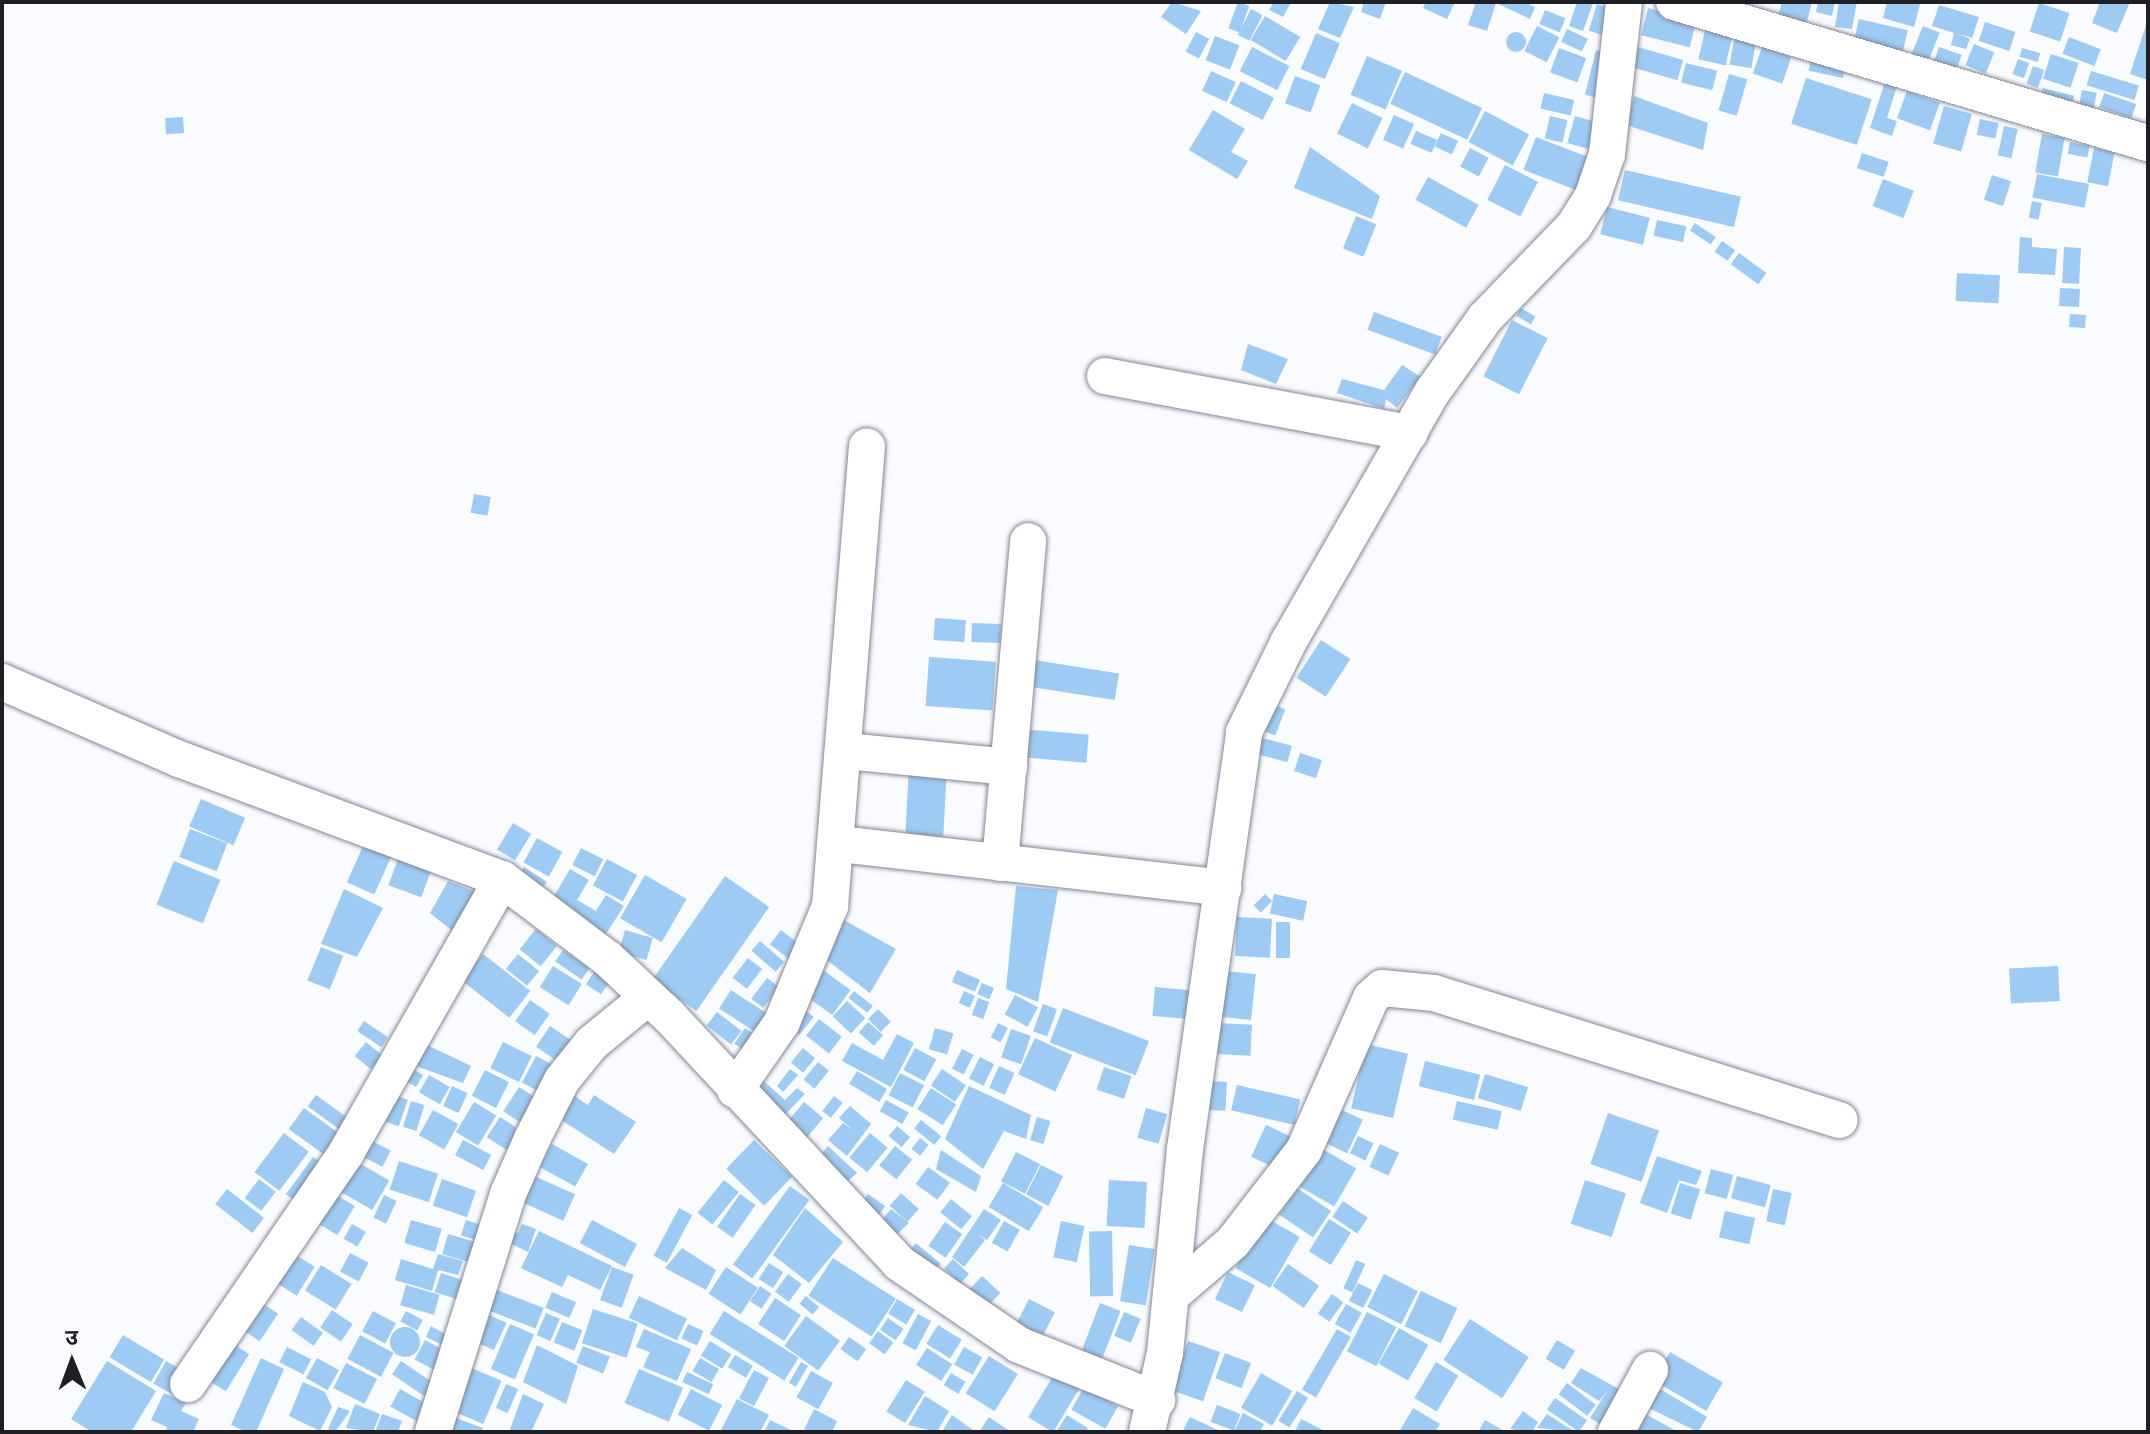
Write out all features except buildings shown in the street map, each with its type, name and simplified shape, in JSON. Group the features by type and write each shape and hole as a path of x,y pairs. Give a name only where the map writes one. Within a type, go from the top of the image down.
{"street":[{"path":"2,682 179,759 502,879 648,997 860,1227 940,1295 1019,1345 1152,1416 1173,1294 1185,1149 1244,732 1348,538 1469,339 1574,226 1593,195 1607,154 1624,2"},
{"path":"1674,2 2148,143"},
{"path":"1105,376 1402,446"},
{"path":"735,1090 782,1022 813,957 830,906 839,844 867,446"},
{"path":"1000,863 1028,541"},
{"path":"846,751 1009,767"},
{"path":"839,844 1223,888"},
{"path":"188,1384 346,1153 502,879"},
{"path":"1173,1294 1233,1242 1304,1150 1371,998 1382,988 1434,993 1840,1120"},
{"path":"433,1432 508,1194 532,1139 562,1080 592,1043 648,997"},
{"path":"1616,1432 1650,1370"}]}
